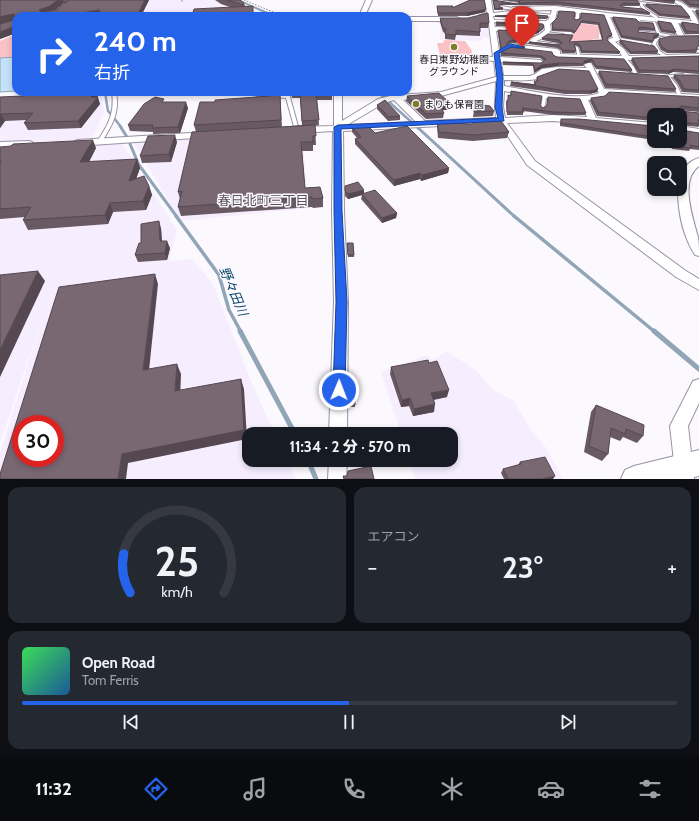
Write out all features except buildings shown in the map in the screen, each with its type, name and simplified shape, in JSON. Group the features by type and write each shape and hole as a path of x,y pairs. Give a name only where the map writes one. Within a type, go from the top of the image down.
{"street":[{"path":"364,12 370,0"},
{"path":"488,0 500,78 499,107 501,120 531,163 681,274 699,285"},
{"path":"675,0 687,10 698,24"},
{"path":"594,5 595,12"},
{"path":"490,17 513,11 559,6 607,15 636,18 657,18 698,24"},
{"path":"474,17 490,17 547,23 552,20 559,6"},
{"path":"687,10 699,16"},
{"path":"607,15 608,21 618,38"},
{"path":"412,19 467,19"},
{"path":"673,20 681,36"},
{"path":"497,56 510,46 537,39 543,32 548,30 547,23"},
{"path":"493,33 531,31"},
{"path":"606,32 618,38"},
{"path":"493,33 502,37"},
{"path":"510,37 537,39"},
{"path":"618,38 611,40 611,42 622,50 626,58"},
{"path":"510,46 557,51 556,56 582,57 667,57 699,53"},
{"path":"458,57 497,56 540,62"},
{"path":"582,57 596,72 597,85 602,91 699,97"},
{"path":"412,95 441,94 500,78 530,78 538,76 545,71 558,69 596,72"},
{"path":"500,88 544,96 583,98 601,96 603,93 602,91"},
{"path":"338,96 338,211 341,302 338,427"},
{"path":"338,127 382,100 393,96 421,123"},
{"path":"583,98 593,120"},
{"path":"293,130 553,118 647,125"},
{"path":"687,130 699,132"},
{"path":"67,143 218,135"},
{"path":"0,145 37,144"},
{"path":"699,161 688,170 684,190 685,216 693,242 699,252"},
{"path":"634,479 689,470 679,426 699,386"},
{"path":"337,479 338,467"}],"lane":[{"path":"491,0 513,11"},
{"path":"639,2 687,10 699,10"},
{"path":"639,2 644,10"},
{"path":"501,7 513,11"},
{"path":"637,9 644,10 657,18"},
{"path":"578,10 578,20"},
{"path":"525,13 553,16"},
{"path":"636,18 640,22 654,23 659,34"},
{"path":"543,32 571,35"},
{"path":"639,32 670,36 699,37"},
{"path":"667,57 659,52 655,46 656,40 670,36"},
{"path":"528,41 558,45"},
{"path":"649,45 655,46"},
{"path":"576,47 582,57"},
{"path":"622,74 638,75 626,58"},
{"path":"653,76 668,77 673,75 687,75"},
{"path":"668,77 675,85 680,96"},
{"path":"99,142 115,113 117,102 115,96"},
{"path":"288,96 293,130"},
{"path":"544,96 544,108"}],"path":[{"path":"244,0 273,12"}],"shaded area":[{"path":"94,0 233,0 260,12 91,12"},
{"path":"488,15 490,38 482,37 483,41 440,39 440,26 436,22 436,19 466,19"},
{"path":"554,20 601,26 599,39 589,40 591,43 584,43 544,38 570,40 576,31 549,26"},
{"path":"12,36 12,57 0,58 0,41"},
{"name":"春日東野幼稚園 グラウンド","path":"444,40 465,41 472,51 471,55 440,55 437,43 443,43"},
{"path":"29,96 102,96 104,112 94,135 85,140 0,143 0,99"},
{"path":"302,132 309,208 181,221 133,142"},
{"path":"122,143 177,230 169,261 192,259 213,284 253,386 272,427 242,427 242,467 290,467 296,479 0,479 0,452 48,301 0,443 0,155 4,150"},
{"path":"446,351 477,371 492,389 513,400 532,431 547,449 563,479 415,479 411,467 458,467 458,427 399,427 381,372 426,355 433,360"}],"water":[{"path":"12,57 12,91 0,92 0,58"}],"waterway":[{"path":"238,0 265,12"},
{"name":"野々田川","path":"106,96 108,111 111,114"},
{"path":"382,96 417,127"},
{"name":"野々田川","path":"114,118 121,127"},
{"name":"野々田川","path":"120,126 127,137"},
{"path":"416,126 515,217"},
{"name":"野々田川","path":"130,144 139,165 177,217"},
{"name":"野々田川","path":"176,216 219,275 229,310 241,332"},
{"path":"514,216 655,332"},
{"name":"野々田川","path":"240,331 291,427"},
{"path":"654,331 699,369"},
{"name":"野々田川","path":"311,467 316,479"}],"place":[{"name":"春日東野幼稚園 グラウンド","path":"454,47"},
{"name":"まりも保育園","path":"416,104"}],"district":[{"name":"春日北町三丁目","path":"263,200"}],"route":[{"path":"339,390 341,302 338,211 338,127 501,120 499,107 500,78 496,53 510,46 522,47"}]}
